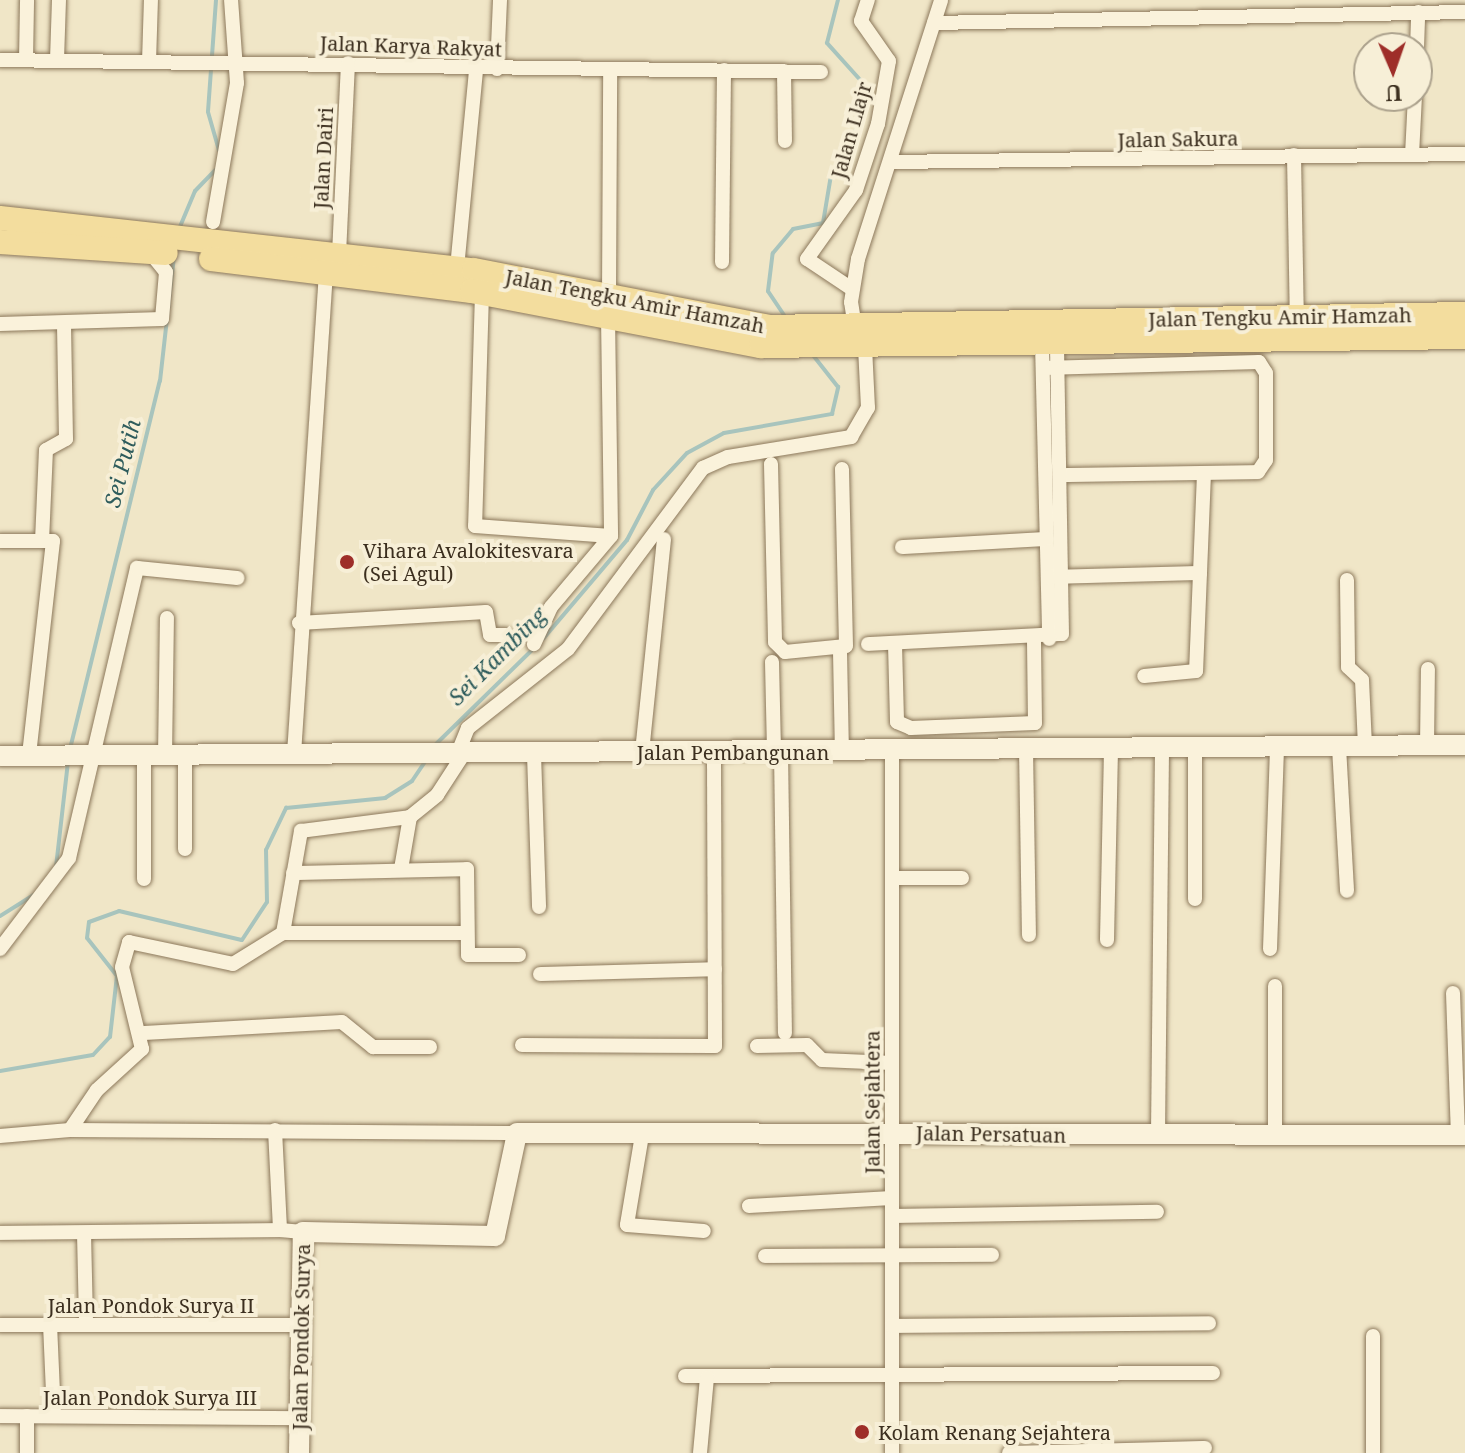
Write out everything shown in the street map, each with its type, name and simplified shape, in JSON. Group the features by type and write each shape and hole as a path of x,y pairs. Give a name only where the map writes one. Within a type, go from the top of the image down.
{"main road":[{"name":"Jalan Tengku Amir Hamzah","path":"0,218 157,255"},
{"name":"Jalan Tengku Amir Hamzah","path":"0,242 157,255 206,241 332,263 471,281 609,306 736,344 784,336 1297,328 1465,337"},
{"name":"Jalan Tengku Amir Hamzah","path":"860,336 1050,343 1465,314"}],"street":[{"path":"26,60 27,0"},
{"path":"57,60 59,0"},
{"path":"149,62 151,0"},
{"path":"206,241 234,62 231,0"},
{"path":"497,69 500,0"},
{"name":"Jalan Llajr","path":"852,289 807,259 856,190 878,124 889,61 861,21 868,0"},
{"path":"283,933 293,873 306,828 410,817 437,795 468,728 568,649 703,468 728,457 851,437 868,408 852,289 941,0"},
{"path":"1417,32 1418,12"},
{"path":"934,23 1465,12"},
{"name":"Jalan Karya Rakyat","path":"0,60 821,72"},
{"name":"Jalan Dairi","path":"294,754 299,623 348,63"},
{"path":"476,69 471,281 475,526 611,536"},
{"path":"534,644 551,607 611,536 610,69"},
{"path":"722,262 724,70"},
{"path":"784,71 785,141"},
{"path":"1412,155 1414,112"},
{"name":"Jalan Sakura","path":"892,162 1465,154"},
{"path":"1294,155 1297,328"},
{"path":"0,324 64,324 164,316 157,255"},
{"path":"34,755 47,541 46,450 66,439 64,324"},
{"path":"1050,343 1047,539 1055,577"},
{"path":"1050,368 1261,364 1264,467 1204,475 1060,475"},
{"path":"868,644 1049,639 1060,475 1050,368"},
{"path":"771,464 775,642 785,652 840,651"},
{"path":"842,469 842,751"},
{"path":"1144,676 1197,669 1204,475"},
{"path":"642,752 664,539"},
{"path":"902,547 1047,539"},
{"path":"0,541 47,541"},
{"path":"0,949 13,924 62,873 92,757 106,678 137,568 238,578"},
{"path":"1055,577 1200,573"},
{"path":"1347,580 1348,667 1362,680 1365,745"},
{"path":"299,623 486,612 490,635 506,635"},
{"path":"167,618 175,756 185,849"},
{"path":"895,644 897,722 926,727 1035,723 1034,639"},
{"path":"772,662 778,751 785,1033"},
{"path":"1427,746 1428,669"},
{"name":"Jalan Pembangunan","path":"0,756 455,755 1465,745"},
{"path":"1158,1133 1162,747"},
{"path":"1339,747 1347,891"},
{"path":"1026,748 1029,935"},
{"path":"1107,940 1111,748"},
{"path":"1195,748 1195,899"},
{"path":"1270,949 1277,748"},
{"path":"522,1045 711,1048 715,969 714,751"},
{"name":"Jalan Sejahtera","path":"892,751 892,1453"},
{"path":"534,754 539,907"},
{"path":"144,757 144,879"},
{"path":"401,869 410,817"},
{"path":"293,873 467,869 466,933 470,957 519,955"},
{"path":"893,878 962,878"},
{"path":"70,1130 97,1090 136,1060 144,1033 122,967 129,942 233,964 283,933 466,933"},
{"path":"540,974 715,969"},
{"path":"1275,986 1275,1136"},
{"path":"1453,993 1461,1135"},
{"path":"144,1033 342,1022 373,1047 430,1047"},
{"path":"757,1046 807,1045 822,1060 892,1063"},
{"path":"0,1136 70,1130 517,1133"},
{"path":"275,1130 280,1230"},
{"name":"Jalan Persatuan","path":"517,1133 1461,1135"},
{"name":"Jalan Pondok Surya","path":"299,1453 303,1232 495,1236 517,1133"},
{"path":"642,1135 627,1225 704,1231"},
{"path":"749,1206 892,1198"},
{"path":"892,1216 1157,1212"},
{"path":"0,1233 303,1232"},
{"path":"84,1233 86,1324"},
{"path":"765,1256 992,1255"},
{"path":"892,1326 1209,1323"},
{"path":"50,1324 54,1416"},
{"name":"Jalan Pondok Surya II","path":"0,1325 301,1325"},
{"path":"1373,1336 1373,1453"},
{"path":"685,1376 1213,1373"},
{"path":"700,1453 707,1377"},
{"name":"Jalan Pondok Surya III","path":"0,1416 299,1418"},
{"path":"27,1416 27,1453"},
{"path":"1009,1453 1205,1448"}],"waterway":[{"name":"Sei Putih","path":"216,0 208,112 219,150"},
{"name":"Sei Kambing","path":"786,318 768,291 773,253 793,229 823,223 831,175 864,115 863,83 827,43 838,0"},
{"name":"Sei Putih","path":"179,229 195,191 215,170"},
{"name":"Sei Putih","path":"70,749 160,381 174,257"},
{"name":"Sei Kambing","path":"543,639 627,540 653,490 687,453 724,433 832,414 838,387 812,354"},
{"name":"Sei Kambing","path":"435,745 534,648"},
{"name":"Sei Kambing","path":"0,1071 93,1055 110,1037 117,976 87,938 89,922 119,911 242,940 267,902 266,850 286,808 385,798 412,781 426,760"},
{"path":"56,867 68,761"},
{"name":"Sei Putih","path":"0,916 34,895"}],"place":[{"name":"Vihara Avalokitesvara (Sei Agul)","path":"347,562"},
{"name":"Kolam Renang Sejahtera","path":"862,1432"}]}
